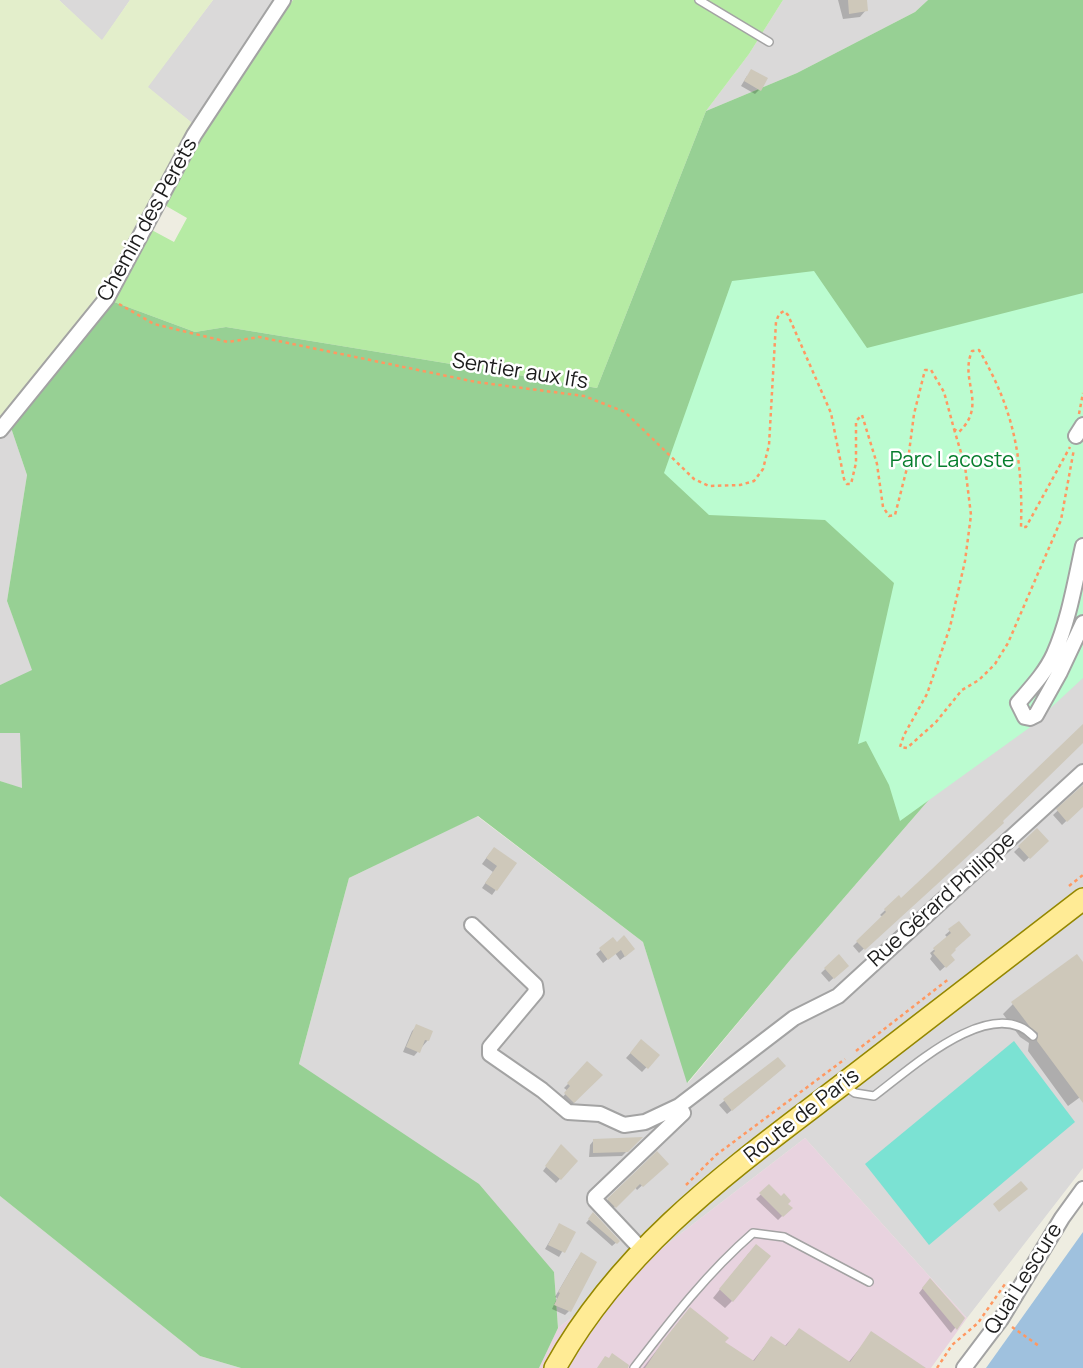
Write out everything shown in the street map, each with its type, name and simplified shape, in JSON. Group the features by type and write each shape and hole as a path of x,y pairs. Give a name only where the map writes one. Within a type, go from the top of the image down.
{"main road":[{"name":"Route de Paris","path":"555,1368 582,1326 642,1250 702,1193 1083,899"}],"street":[{"name":"Chemin des Perets","path":"0,430 107,298 194,135 283,0"},
{"path":"1083,546 1068,616 1054,655 1037,681 1018,702 1025,717 1036,716 1083,623"},
{"name":"Rue Gérard Philippe","path":"679,1106 794,1018 838,996 1083,772"},
{"path":"472,925 535,985 536,992 490,1047 491,1054 568,1112 600,1114 624,1125 645,1122 679,1106 684,1113 595,1197 642,1250"},
{"name":"Quai Lescure","path":"964,1368 1000,1320 1062,1218 1083,1189"}],"lane":[{"path":"699,0 769,42"},
{"path":"843,1084 855,1093 874,1096 940,1046 983,1026 1013,1023 1033,1036"},
{"path":"634,1368 685,1302 729,1253 753,1233 784,1237 869,1282"}],"path":[{"name":"Sentier aux Ifs","path":"107,298 154,324 228,342 259,337 476,382 584,396 625,412 694,479 709,486 740,485 754,481 763,469 769,445 776,322 779,314 784,311 831,413 844,480 851,484 856,463 856,421 862,415 877,464 883,507 889,516 895,515 901,497 914,414 925,370 931,370 944,392 954,429"},
{"path":"954,429 959,432 968,423 973,410 967,364 972,351 979,350 1012,424 1020,460 1021,527 1026,527 1080,430"},
{"path":"954,429 965,466 971,515 965,561 950,627 927,694 900,747 907,748 936,722 962,690 979,680 995,664 1008,643 1060,520 1080,430"},
{"path":"937,1368 952,1345 978,1323 1008,1279"},
{"path":"1000,1320 1039,1346"}],"shaded area":[{"path":"59,0 130,0 102,41"},
{"path":"213,0 293,0 202,131 147,87"},
{"path":"783,0 928,0 915,12 797,73 706,111 749,54"},
{"path":"7,416 27,475 7,601 33,671 0,685 0,425"},
{"path":"1083,622 1083,1168 967,1318 805,1138 558,1328 554,1272 299,1064 349,878 477,816 643,942 688,1083 791,959"},
{"path":"0,733 20,733 22,789 0,781"},
{"path":"1014,1041 1075,1122 929,1245 865,1164"},
{"path":"805,1138 967,1318 931,1368 539,1368 558,1328"},
{"path":"0,1196 200,1356 241,1368 0,1368"},
{"path":"1083,1232 1083,1368 986,1368"}],"green space":[{"path":"0,0 59,0 102,40 130,0 213,0 148,87 202,131 106,299 0,425"},
{"path":"293,0 783,0 749,54 706,111 597,388 226,327 195,332 106,299 148,228 174,242 187,218 161,203 202,131"},
{"path":"928,0 1083,0 1083,622 687,1083 643,942 478,816 349,878 299,1064 479,1184 554,1272 558,1328 539,1368 241,1368 200,1356 0,1196 0,781 22,788 20,733 0,733 0,685 32,670 7,601 27,475 7,416 106,299 195,332 226,327 597,388 706,111 797,73 915,12"},
{"name":"Parc Lacoste","path":"814,271 867,348 1083,293 1083,678 1029,728 900,821 889,785 866,741 858,744 894,583 825,520 709,515 664,473 732,281"}],"building":[{"path":"848,0 867,0 868,11 849,14"},
{"path":"751,69 768,78 761,91 744,81"},
{"path":"1083,724 1083,743 1003,821 1004,823 865,950 856,941 886,912 884,909 899,895 901,898"},
{"path":"1083,785 1083,807 1067,822 1056,809"},
{"path":"1037,828 1049,841 1030,859 1018,846"},
{"path":"494,847 517,863 497,891 485,883 497,866 486,858"},
{"path":"959,921 971,935 955,949 951,955 955,960 946,968 933,953 933,948 951,933 948,929"},
{"path":"624,935 635,949 625,957 621,950 608,960 599,948 613,937 617,942"},
{"path":"839,954 849,966 834,979 824,968"},
{"path":"1077,954 1083,962 1083,1103 1037,1041 1038,1033 1011,1002"},
{"path":"416,1024 433,1031 429,1041 425,1040 420,1053 406,1047"},
{"path":"641,1039 660,1055 648,1069 630,1053"},
{"path":"778,1057 786,1066 732,1111 723,1099"},
{"path":"587,1061 603,1075 574,1103 564,1093 570,1086 567,1083"},
{"path":"643,1137 628,1152 593,1153 593,1139"},
{"path":"561,1144 578,1161 561,1180 545,1166"},
{"path":"657,1151 669,1164 643,1187 640,1184 616,1208 607,1199"},
{"path":"1021,1181 1028,1189 999,1212 993,1204"},
{"path":"769,1184 781,1196 784,1193 791,1201 788,1204 793,1208 783,1217 759,1193"},
{"path":"593,1212 620,1241 617,1244 588,1219"},
{"path":"559,1223 576,1232 565,1253 548,1245"},
{"path":"756,1244 771,1256 733,1302 719,1289"},
{"path":"581,1252 597,1262 571,1312 554,1305 560,1293 558,1292"},
{"path":"930,1278 965,1318 957,1330 922,1288"},
{"path":"690,1307 729,1338 725,1342 754,1361 771,1336 786,1346 799,1328 850,1362 871,1331 926,1368 645,1368"},
{"path":"612,1353 629,1365 628,1368 597,1368 605,1356 609,1358"}]}
